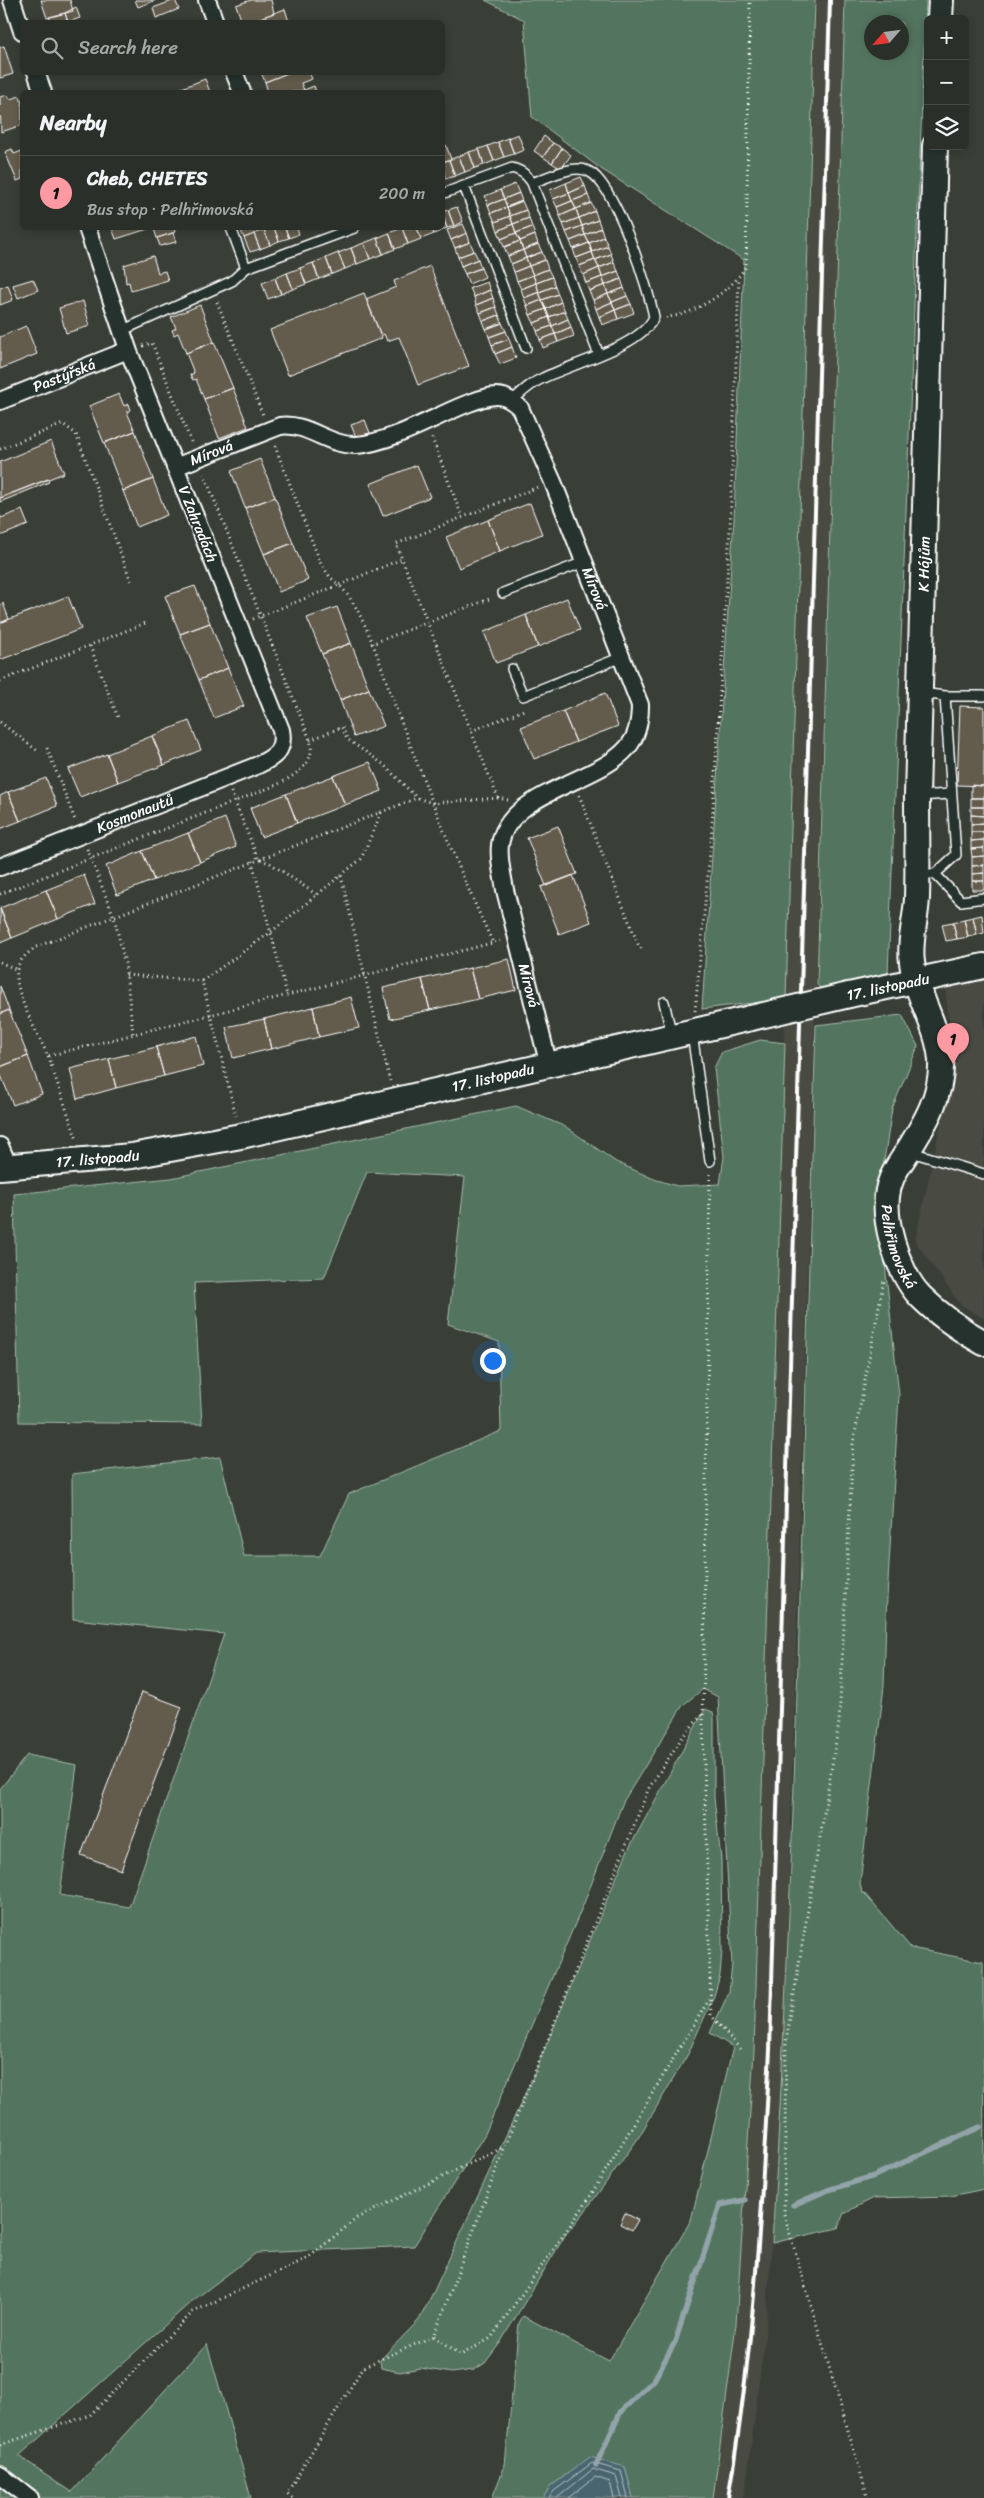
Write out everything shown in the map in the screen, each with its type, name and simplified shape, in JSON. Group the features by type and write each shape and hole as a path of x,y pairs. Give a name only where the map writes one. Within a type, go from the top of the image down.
{"street":[{"path":"12,0 20,25"},
{"path":"207,0 214,20"},
{"path":"940,15 941,0"},
{"path":"37,75 42,90"},
{"path":"235,75 241,90"},
{"name":"K Hájům","path":"916,982 911,960 926,874 917,796 936,150"},
{"name":"V Zahradách","path":"89,230 128,351 281,730 284,741 279,752 270,760"},
{"name":"Pastýřská","path":"0,401 128,351"},
{"name":"Mírová","path":"175,467 280,426 294,426 354,445 379,441 425,421 488,398 499,396 512,400 520,408 553,482 640,705 640,720 636,734 629,747 573,781 531,803 512,819 500,844 500,862 505,890 549,1066"},
{"name":"Kosmonautů","path":"0,867 270,760"},
{"name":"17. listopadu","path":"4,1167 84,1162 132,1156 241,1136 849,995 984,966"},
{"name":"Pelhřimovská","path":"916,982 935,1032 941,1059 940,1079 931,1111 891,1178 886,1194 891,1239 908,1278 919,1295 942,1316 984,1343"},
{"path":"0,1146 4,1167"},
{"path":"0,2475 30,2498"}],"lane":[{"path":"445,193 512,168 520,170 532,183 599,356"},
{"path":"512,400 525,388 542,378 599,356 643,333 650,326 654,317 636,255 603,184 588,171 574,170 532,183"},
{"path":"464,186 526,348"},
{"path":"232,230 246,268"},
{"path":"122,330 232,281 246,268 349,230"},
{"path":"504,593 584,562"},
{"path":"512,669 522,696 622,657"},
{"path":"921,693 945,696 984,696"},
{"path":"945,696 950,794 956,855 926,874 962,901 984,898"},
{"path":"917,796 950,794"},
{"path":"664,1002 682,1035 710,1161"},
{"path":"908,1151 984,1174"}],"path":[{"path":"654,317 671,316 687,312 723,293 739,278 746,266 750,0"},
{"path":"682,1035 711,840 730,529 739,278"},
{"path":"212,290 269,429 321,564 330,577 349,594 356,606 433,803 493,943"},
{"path":"0,894 274,786 303,769 312,747 152,342 128,351"},
{"path":"425,421 462,517"},
{"path":"0,449 63,424 76,434 131,581"},
{"path":"498,798 396,544 553,482"},
{"path":"239,624 402,559"},
{"path":"371,644 504,593"},
{"path":"0,681 148,622"},
{"path":"90,646 119,720"},
{"path":"0,722 39,752"},
{"path":"310,740 342,727 347,739 383,764 416,798 433,803 498,798 531,803"},
{"path":"46,748 114,917 126,975 133,1033"},
{"path":"226,778 258,859 270,863 317,895"},
{"path":"573,781 638,944 643,951"},
{"path":"84,1162 48,1056 18,987 16,970 22,958 36,947 416,798"},
{"path":"126,975 202,981 271,932 361,860 382,810"},
{"path":"252,861 287,996"},
{"path":"341,876 395,1101"},
{"path":"48,1056 518,937"},
{"path":"0,962 16,970"},
{"path":"202,981 241,1136"},
{"path":"710,1161 703,1714 710,1998 711,2014 740,2050"},
{"path":"868,2498 784,2214 785,2062 786,2042 839,1723 853,1444 884,1278"},
{"path":"292,2498 288,2493 363,2367 434,2336 505,2146 648,1788 683,1736 703,1714"},
{"path":"434,2336 462,2355 491,2338 586,2203 710,1998"},
{"path":"0,2445 90,2415 193,2312 308,2258 357,2218 505,2146"}],"shaded area":[{"path":"815,0 845,0 784,2052 766,2327 746,2485 743,2498 713,2498 736,2324 754,2051"},
{"path":"984,977 984,1318 961,1305 915,1241 954,1065 945,985"}],"green space":[{"path":"485,0 815,0 786,999 702,1009 734,519 744,260 601,169 532,117 524,20"},
{"path":"845,0 926,0 888,974 823,990 817,985"},
{"path":"902,1015 918,1046 892,1109 878,1199 899,1395 886,1615 884,1686 860,1883 862,1893 911,1948 983,1962 984,2189 951,2196 874,2198 844,2213 838,2228 772,2243 781,2091 794,1786 816,1025"},
{"path":"760,1040 785,1043 754,2051 736,2324 713,2498 633,2498 625,2467 567,2474 550,2487 543,2498 492,2498 505,2465 519,2323 523,2316 609,2361 691,2220 733,2047 710,2033 729,1992 732,1964 718,1697 703,1689 683,1705 623,1802 584,1903 485,2134 414,2246 256,2253 191,2302 19,2456 72,2492 207,2344 251,2498 0,2498 0,1789 27,1755 77,1765 60,1895 129,1907 224,1634 73,1619 72,1474 220,1457 244,1556 320,1556 349,1494 501,1431 499,1342 448,1324 465,1177 367,1172 324,1278 194,1283 202,1424 19,1422 14,1194 171,1178 516,1106 566,1127 616,1162 654,1179 677,1186 720,1184 724,1157 714,1068 722,1052"},
{"path":"705,1709 713,1712 714,1718 714,1798 721,1859 722,1951 720,1975 714,1996 688,2054 637,2140 583,2214 566,2234 500,2343 485,2363 474,2370 452,2373 420,2368 400,2372 381,2368 380,2360 419,2320 434,2291 532,2079 627,1852"}],"water":[{"path":"590,2457 625,2467 633,2498 543,2498 550,2487"}],"building":[{"path":"41,0 70,0 73,11 47,18"},
{"path":"135,0 156,0 138,7"},
{"path":"175,0 179,9 156,18 153,8"},
{"path":"251,0 271,0 274,13 255,20 241,20 236,5"},
{"path":"76,7 80,18 67,20 65,13"},
{"path":"285,9 288,20 255,20"},
{"path":"65,13 67,20 50,20 49,17"},
{"path":"4,46 13,74 0,78 0,47"},
{"path":"262,75 282,75 265,82"},
{"path":"282,75 310,75 312,79 301,83 304,90 267,90 265,82"},
{"path":"205,79 209,90 179,90"},
{"path":"314,86 315,90 304,90"},
{"path":"8,95 10,99 20,96 20,126 1,132 0,97"},
{"path":"518,134 524,150 514,154 508,138"},
{"path":"544,136 553,143 543,157 534,151"},
{"path":"508,138 514,154 504,157 498,142"},
{"path":"498,142 504,157 494,161 488,146"},
{"path":"553,143 562,148 552,163 543,157"},
{"path":"445,145 451,159 445,161"},
{"path":"488,146 494,161 484,165 479,149"},
{"path":"562,148 571,155 561,169 552,163"},
{"path":"12,149 14,154 20,152 20,180 17,181 5,152"},
{"path":"479,149 484,165 475,168 469,152"},
{"path":"469,152 475,168 465,172 459,156"},
{"path":"459,156 465,172 455,176 449,160"},
{"path":"449,160 455,176 445,179 445,161"},
{"path":"581,177 585,186 569,193 566,183"},
{"path":"566,183 569,193 553,199 550,190"},
{"path":"515,184 519,193 504,199 500,190"},
{"path":"585,186 588,195 572,201 569,193"},
{"path":"500,190 504,199 488,205 485,196"},
{"path":"519,193 522,201 507,207 504,199"},
{"path":"569,193 572,201 557,207 553,199"},
{"path":"588,195 591,203 576,209 572,201"},
{"path":"504,199 507,207 491,213 488,205"},
{"path":"522,201 526,210 510,216 507,207"},
{"path":"572,201 576,209 560,216 557,207"},
{"path":"591,203 595,211 579,218 576,209"},
{"path":"457,207 463,222 454,226 448,210"},
{"path":"507,207 510,216 495,222 491,213"},
{"path":"576,209 579,218 563,224 560,216"},
{"path":"448,210 454,226 447,228 445,211"},
{"path":"526,210 529,218 513,224 510,216"},
{"path":"595,211 598,220 582,226 579,218"},
{"path":"510,216 513,224 498,231 495,222"},
{"path":"529,218 532,227 516,233 513,224"},
{"path":"579,218 582,226 566,232 563,224"},
{"path":"598,220 601,228 585,235 582,226"},
{"path":"463,224 467,233 451,240 447,230"},
{"path":"513,224 516,233 501,239 498,231"},
{"path":"582,226 585,235 570,241 566,232"},
{"path":"532,227 535,235 520,241 516,233"},
{"path":"601,228 604,237 589,243 585,235"},
{"path":"113,230 145,230 116,239"},
{"path":"154,230 174,230 175,232 157,238"},
{"path":"241,230 253,230 254,234 244,238"},
{"path":"264,230 275,230 279,241 270,245"},
{"path":"264,230 270,245 260,249 254,234"},
{"path":"275,230 286,230 289,238 279,241"},
{"path":"286,230 298,230 299,234 289,238"},
{"path":"403,230 418,230 421,239 408,244"},
{"path":"403,230 408,244 395,249 389,233"},
{"path":"418,230 432,230 434,234 421,239"},
{"path":"432,230 443,230 434,234"},
{"path":"173,233 176,242 160,246 157,238"},
{"path":"389,233 395,249 383,254 377,238"},
{"path":"467,233 470,242 455,248 451,240"},
{"path":"516,233 520,241 504,247 501,239"},
{"path":"254,234 260,249 250,252 244,238"},
{"path":"535,235 538,244 523,250 520,241"},
{"path":"585,235 589,243 573,249 570,241"},
{"path":"604,237 608,246 592,252 589,243"},
{"path":"377,238 383,254 370,259 364,243"},
{"path":"520,241 523,250 508,256 504,247"},
{"path":"470,242 474,251 458,257 455,248"},
{"path":"364,243 370,259 357,264 351,248"},
{"path":"589,243 592,252 576,258 573,249"},
{"path":"538,244 542,252 526,258 523,250"},
{"path":"608,246 611,254 595,260 592,252"},
{"path":"351,248 357,264 345,269 338,253"},
{"path":"523,250 526,258 511,264 508,256"},
{"path":"474,251 478,259 461,266 458,257"},
{"path":"542,252 545,260 529,266 526,258"},
{"path":"592,252 595,260 579,266 576,258"},
{"path":"338,253 345,269 332,274 326,258"},
{"path":"611,254 614,262 599,268 595,260"},
{"path":"153,256 158,273 165,271 168,280 131,291 129,282 126,283 124,265"},
{"path":"326,258 332,274 319,279 313,263"},
{"path":"526,258 529,266 514,272 511,264"},
{"path":"478,259 481,268 465,274 461,266"},
{"path":"545,260 548,269 533,275 529,266"},
{"path":"595,260 599,268 583,275 579,266"},
{"path":"614,262 618,271 602,277 599,268"},
{"path":"313,263 319,279 306,284 300,268"},
{"path":"430,266 469,366 418,385 399,337 387,341 384,334 381,336 366,299 396,287 394,281"},
{"path":"529,266 533,275 517,281 514,272"},
{"path":"300,268 306,284 293,289 287,273"},
{"path":"481,268 485,277 469,284 465,274"},
{"path":"599,268 602,277 586,283 583,275"},
{"path":"548,269 552,277 536,283 533,275"},
{"path":"618,271 621,279 605,285 602,277"},
{"path":"287,273 293,289 281,294 275,278"},
{"path":"533,275 536,283 521,289 517,281"},
{"path":"552,277 555,286 539,292 536,283"},
{"path":"602,277 605,285 589,291 586,283"},
{"path":"275,278 281,294 268,299 262,283"},
{"path":"33,279 38,290 18,298 13,285"},
{"path":"621,279 624,288 608,294 605,285"},
{"path":"487,282 490,290 474,297 470,288"},
{"path":"536,283 539,292 524,298 521,289"},
{"path":"8,285 13,300 0,305 0,288"},
{"path":"605,285 608,294 593,300 589,291"},
{"path":"555,286 558,294 542,300 539,292"},
{"path":"624,288 627,296 612,302 608,294"},
{"path":"490,290 493,298 476,305 474,297"},
{"path":"539,292 542,300 527,306 524,298"},
{"path":"364,293 382,338 288,375 270,330"},
{"path":"558,294 561,302 546,309 542,300"},
{"path":"608,294 612,302 596,309 593,300"},
{"path":"627,296 631,304 615,310 612,302"},
{"path":"493,298 496,307 480,313 476,305"},
{"path":"542,300 546,309 530,315 527,306"},
{"path":"83,301 90,326 66,333 59,308"},
{"path":"561,302 565,311 549,317 546,309"},
{"path":"612,302 615,310 599,317 596,309"},
{"path":"631,304 634,313 618,319 615,310"},
{"path":"200,305 214,342 186,353 178,333 174,335 172,330 176,328 171,317"},
{"path":"496,307 499,315 483,321 480,313"},
{"path":"546,309 549,317 534,323 530,315"},
{"path":"615,310 618,319 602,325 599,317"},
{"path":"565,311 568,319 552,326 549,317"},
{"path":"499,315 502,323 486,329 483,321"},
{"path":"549,317 552,326 537,331 534,323"},
{"path":"568,319 571,327 555,334 552,326"},
{"path":"502,323 506,331 489,337 486,329"},
{"path":"26,326 37,354 0,369 0,337"},
{"path":"552,326 555,334 540,340 537,331"},
{"path":"571,327 574,336 558,342 555,334"},
{"path":"506,331 509,339 492,345 489,337"},
{"path":"555,334 558,342 543,348 540,340"},
{"path":"509,339 512,347 495,354 492,345"},
{"path":"214,342 233,388 204,399 196,379 193,380 190,375 194,373 186,353"},
{"path":"512,347 516,358 500,364 495,354"},
{"path":"233,388 248,427 219,438 204,399"},
{"path":"119,394 124,406 129,404 131,410 127,412 135,431 104,443 89,406"},
{"path":"365,420 370,433 356,437 351,425"},
{"path":"135,431 153,479 123,491 104,443"},
{"path":"51,441 64,473 0,498 0,462"},
{"path":"260,459 275,497 245,508 231,471"},
{"path":"417,465 430,497 383,516 370,484"},
{"path":"48,479 49,482 0,502 0,498"},
{"path":"153,479 167,515 137,527 123,491"},
{"path":"275,497 293,543 264,554 245,508"},
{"path":"530,503 542,534 500,551 488,520"},
{"path":"22,510 28,525 0,536 0,515 1,518"},
{"path":"488,520 500,551 459,568 446,537"},
{"path":"293,543 308,580 279,592 264,554"},
{"path":"195,586 210,623 180,634 165,596"},
{"path":"68,596 81,629 0,660 0,623"},
{"path":"567,598 580,630 538,647 526,615"},
{"path":"3,603 9,619 0,623 0,605"},
{"path":"337,607 351,643 322,654 307,618"},
{"path":"526,615 538,647 496,663 484,632"},
{"path":"210,623 228,668 199,680 180,634"},
{"path":"351,643 369,689 340,700 322,654"},
{"path":"228,668 244,706 214,718 199,680"},
{"path":"369,689 384,726 354,737 340,700"},
{"path":"605,693 618,726 576,742 563,711"},
{"path":"960,706 984,707 984,786 957,785"},
{"path":"563,711 576,742 534,759 521,727"},
{"path":"189,721 201,750 164,765 152,736"},
{"path":"152,736 164,765 118,782 107,754"},
{"path":"107,754 118,782 80,797 68,769"},
{"path":"370,762 382,791 345,805 333,776"},
{"path":"333,776 345,805 297,823 286,794"},
{"path":"46,778 57,806 20,821 8,792"},
{"path":"971,785 984,786 984,798 971,798"},
{"path":"8,792 20,821 0,829 0,796"},
{"path":"286,794 297,823 261,837 250,808"},
{"path":"971,798 984,798 984,807 971,807"},
{"path":"971,807 984,807 984,816 971,815"},
{"path":"971,815 984,816 984,823 971,824"},
{"path":"225,818 236,847 200,862 188,833"},
{"path":"984,823 984,832 971,832 971,824"},
{"path":"558,826 577,874 546,886 527,838"},
{"path":"971,832 984,832 984,840 971,841"},
{"path":"188,833 200,862 154,880 142,851"},
{"path":"984,840 984,848 971,849 971,841"},
{"path":"984,848 984,856 972,857 971,849"},
{"path":"142,851 154,880 117,895 106,866"},
{"path":"984,856 984,865 972,866 972,857"},
{"path":"984,865 984,873 972,874 972,866"},
{"path":"984,873 984,881 972,881 972,874"},
{"path":"84,875 95,904 58,919 46,890"},
{"path":"573,875 591,922 559,934 541,887"},
{"path":"972,881 984,881 984,890 972,890"},
{"path":"46,890 58,919 12,938 0,908"},
{"path":"0,909 12,938 0,943"},
{"path":"982,915 984,933 977,935 973,917"},
{"path":"973,917 977,935 968,937 964,919"},
{"path":"964,919 968,937 957,939 953,922"},
{"path":"953,922 957,939 946,941 942,924"},
{"path":"509,959 516,990 478,999 470,968"},
{"path":"470,968 478,999 430,1010 422,979"},
{"path":"422,979 430,1010 390,1019 383,988"},
{"path":"0,986 9,1010 0,1014"},
{"path":"351,997 359,1028 319,1037 313,1007"},
{"path":"313,1007 319,1037 271,1049 264,1019"},
{"path":"9,1010 28,1056 0,1067 0,1014"},
{"path":"264,1019 271,1049 233,1058 226,1027"},
{"path":"196,1036 203,1066 164,1076 156,1047"},
{"path":"156,1047 164,1076 116,1088 109,1059"},
{"path":"28,1056 42,1094 13,1105 0,1073 0,1067"},
{"path":"109,1059 116,1088 77,1099 70,1069"},
{"path":"142,1692 182,1707 121,1870 81,1855"},
{"path":"625,2213 638,2220 632,2230 620,2224"}],"waterway":[{"path":"793,2205 828,2190 874,2176 980,2127"},
{"path":"596,2465 621,2411 654,2380 675,2342 720,2205 745,2200"}],"railway":[{"path":"728,2498 751,2331 770,2050 830,0"}],"place":[{"name":"Cheb, CHETES","path":"953,1064"}]}
